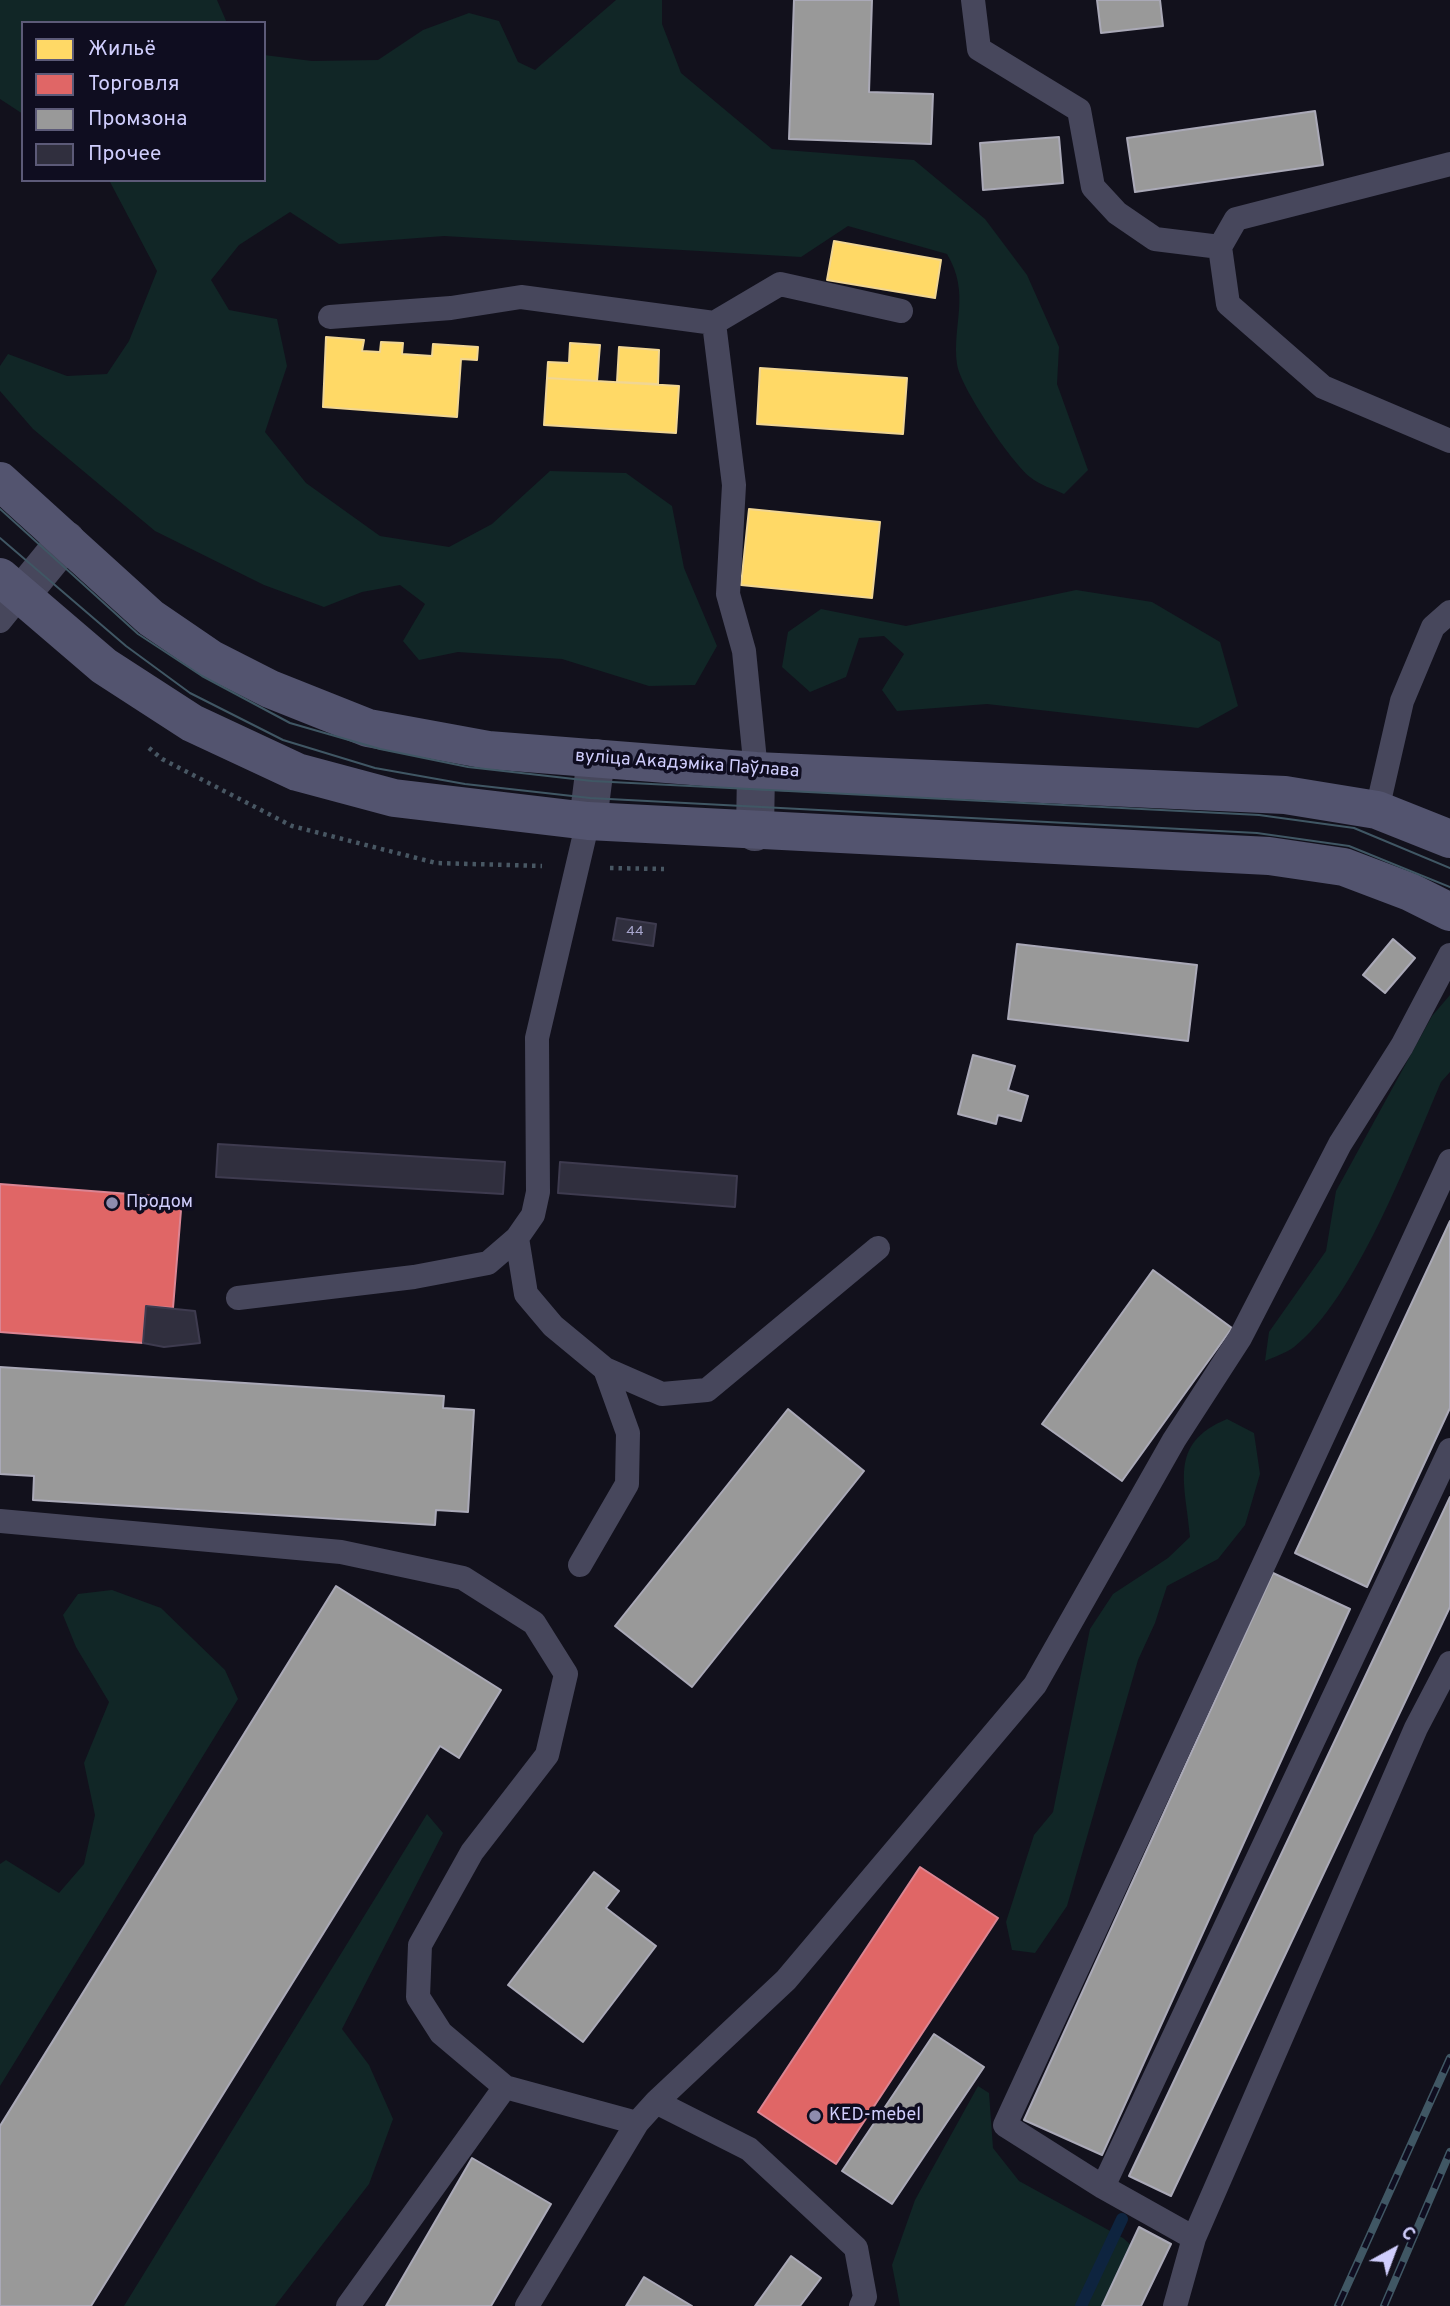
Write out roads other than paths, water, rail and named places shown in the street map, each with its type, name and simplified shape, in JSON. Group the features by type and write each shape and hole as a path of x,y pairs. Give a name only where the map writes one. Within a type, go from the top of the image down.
{"main road":[{"name":"вуліца Акадэміка Паўлава","path":"0,481 151,618 211,659 270,689 368,728 488,750 756,771 1285,795 1377,810 1450,839"},
{"path":"7,598 192,723 297,772 394,798 587,821 755,832 1102,846 1269,856 1344,867 1410,892 1450,912"}],"street":[{"path":"7,598 66,540"},
{"path":"587,821 596,758"},
{"path":"755,832 756,771"}],"lane":[{"path":"973,0 979,49 1079,110 1093,187 1117,213 1155,239 1220,247"},
{"path":"1450,164 1236,219 1220,247 1228,304 1323,387 1450,441"},
{"path":"330,317 451,308 521,297 713,323 780,284 901,311"},
{"path":"713,323 734,485 728,594 744,651 756,771"},
{"path":"1377,810 1402,701 1433,627 1450,612"},
{"path":"238,1298 414,1277 488,1264 517,1238 533,1215 538,1192 537,1038 587,821"},
{"path":"527,2306 637,2123 786,1980 1035,1685 1174,1440 1240,1338 1340,1144 1402,1046 1450,955"},
{"path":"1194,2238 1104,2187 1005,2125 1450,1161"},
{"path":"517,1238 526,1294 553,1326 605,1369 662,1394 707,1390 878,1248"},
{"path":"580,1565 627,1484 628,1433 605,1369"},
{"path":"1104,2187 1450,1450"},
{"path":"0,1521 341,1552 463,1578 534,1623 566,1674 547,1755 472,1852 420,1945 418,1997 441,2033 505,2087 637,2123"},
{"path":"1175,2306 1194,2238 1416,1728 1450,1663"},
{"path":"348,2306 505,2087"},
{"path":"656,2102 749,2149 856,2248 864,2297 862,2306"}],"waterway":[{"path":"1081,2306 1122,2219"}],"tram line":[{"path":"0,509 138,634 202,676 290,723 380,749 468,767 592,781 1259,815 1354,828 1450,868"},
{"path":"0,538 126,646 190,693 283,740 375,768 465,784 590,798 1257,833 1349,846 1450,887"}],"railway":[{"path":"1338,2306 1450,2058"},
{"path":"1384,2306 1450,2152"}],"place":[{"name":"Продом","path":"112,1203"},
{"name":"KED-mebel","path":"815,2116"}]}
